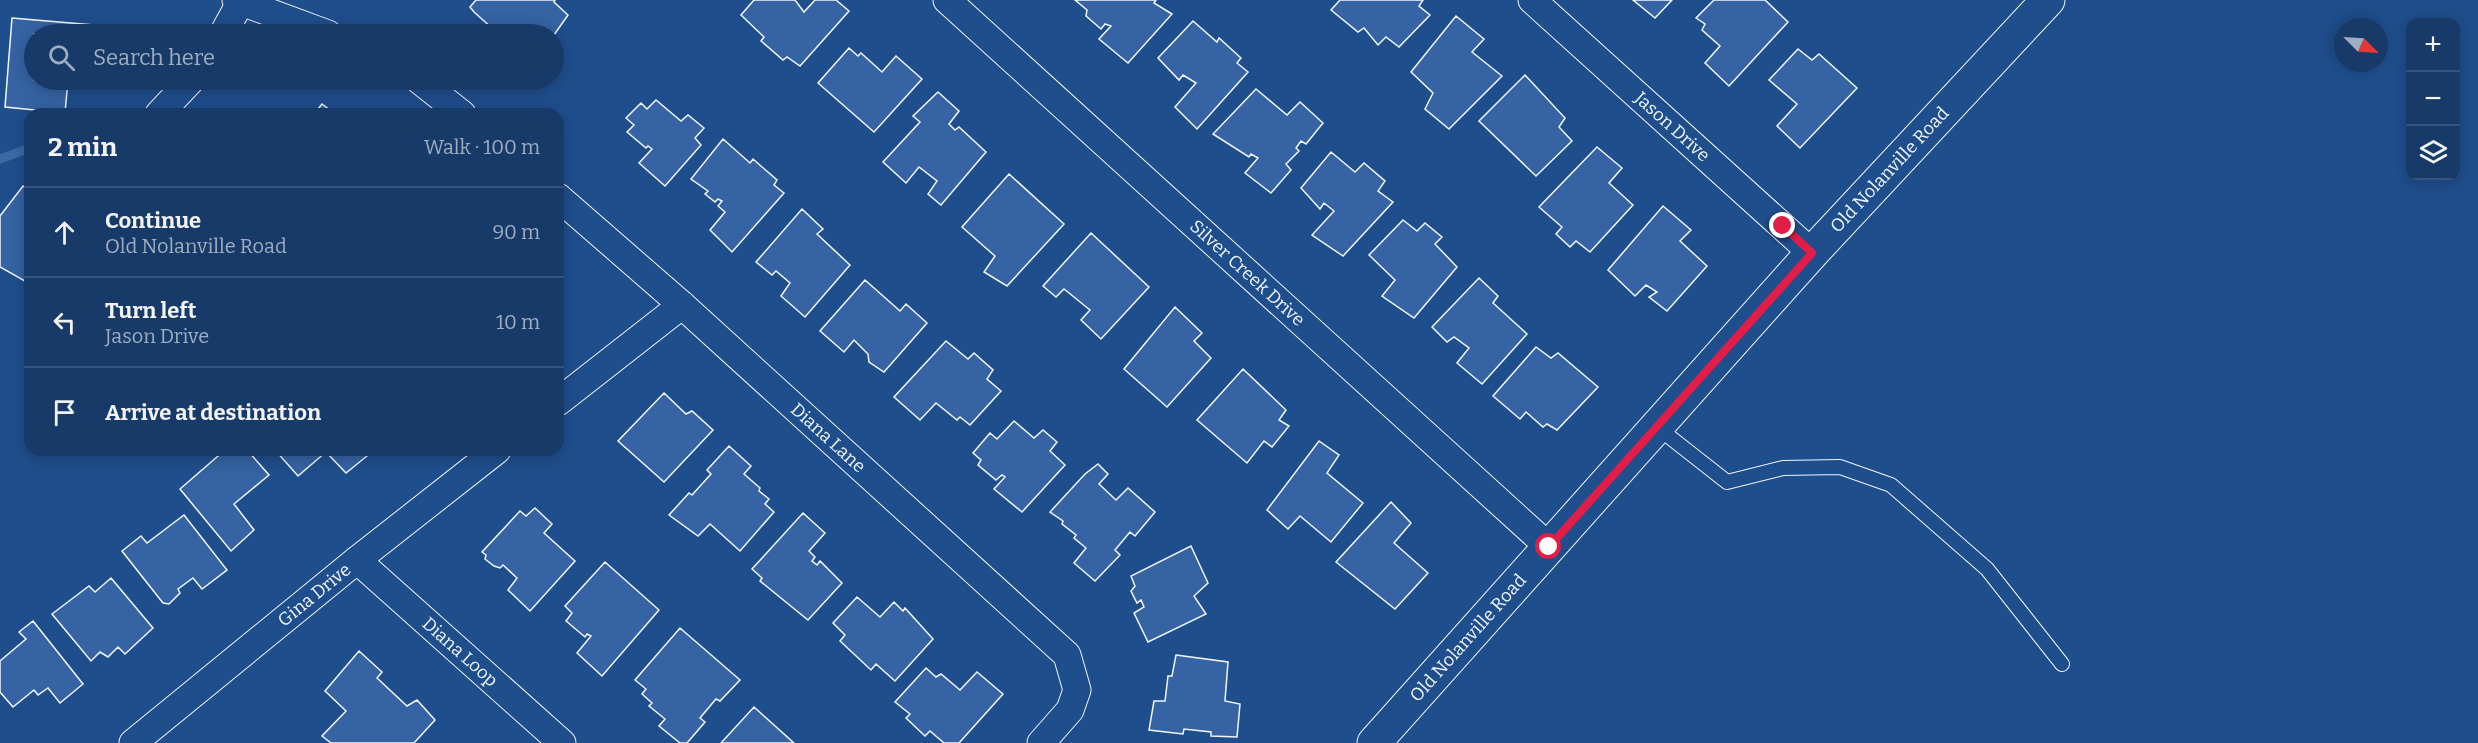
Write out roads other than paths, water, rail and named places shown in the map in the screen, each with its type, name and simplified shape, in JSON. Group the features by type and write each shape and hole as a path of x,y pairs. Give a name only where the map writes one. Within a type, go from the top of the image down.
{"street":[{"name":"Silver Creek Drive","path":"947,0 1549,547"},
{"name":"Jason Drive","path":"1532,0 1812,253"},
{"name":"Old Nolanville Road","path":"1374,743 1812,253 2048,0"},
{"path":"228,24 238,2 300,24"},
{"path":"165,108 182,90"},
{"path":"432,90 454,108"},
{"name":"Diana Lane","path":"564,202 682,305 1067,655 1077,690 1070,711 1041,743"},
{"path":"564,397 682,305"},
{"name":"Gina Drive","path":"133,743 357,560 489,456"},
{"name":"Diana Loop","path":"357,560 562,743"}],"lane":[{"path":"1657,427 1727,482 1783,468 1840,467 1891,485 1987,569 2062,664"}],"waterway":[{"path":"0,159 24,150"}]}
